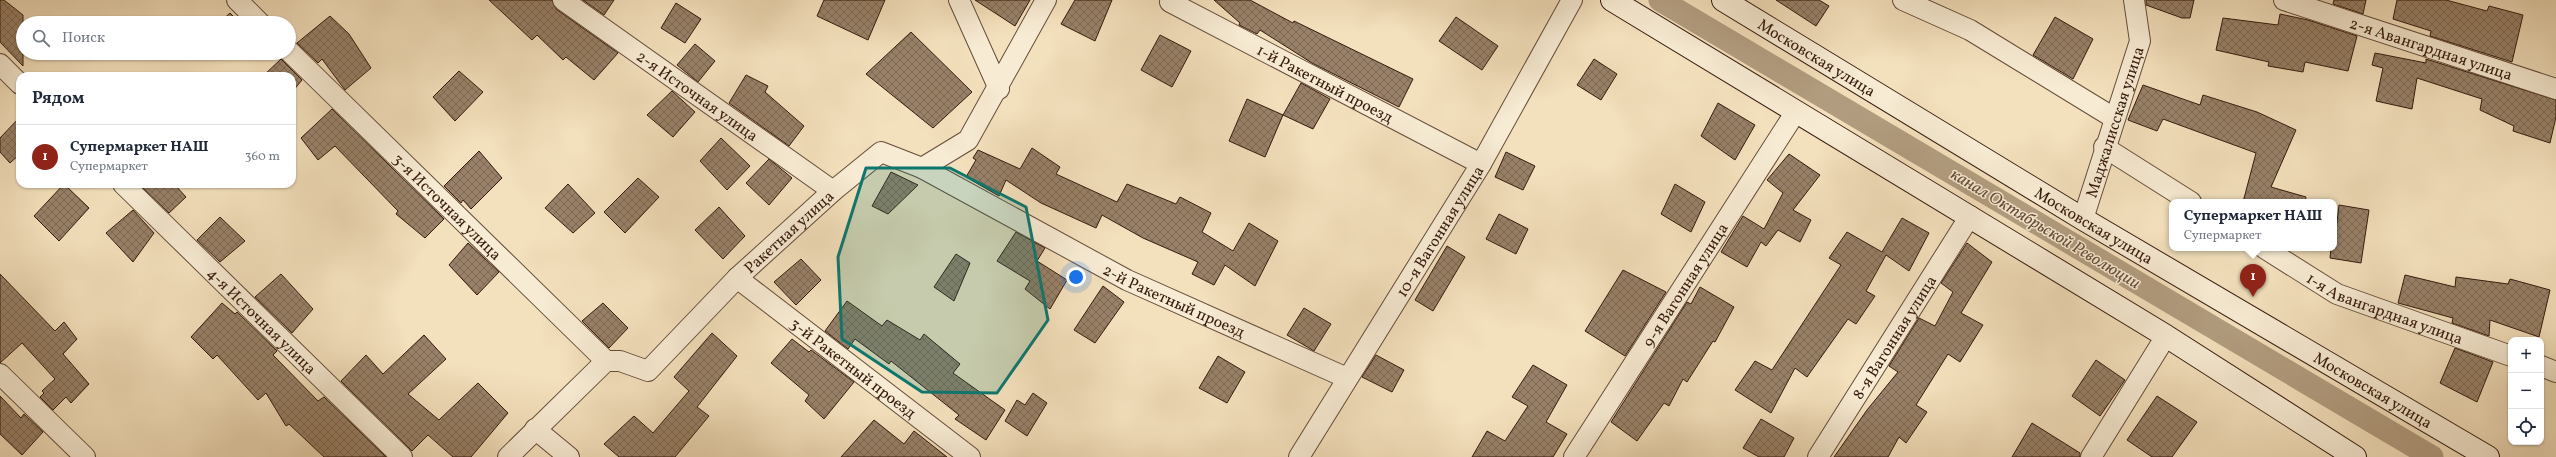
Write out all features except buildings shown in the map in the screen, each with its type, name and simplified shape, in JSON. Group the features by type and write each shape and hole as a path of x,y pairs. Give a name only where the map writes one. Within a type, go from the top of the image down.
{"main road":[{"path":"1612,0 1795,113 1970,216 2166,336 2355,457"},
{"name":"Московская улица","path":"1723,0 2083,219 2488,457"}],"street":[{"path":"237,0 253,16"},
{"name":"2-я Источная улица","path":"563,0 832,190"},
{"path":"959,0 999,89"},
{"path":"922,168 968,140 999,89 1046,0"},
{"name":"10-я Вагонная улица","path":"1299,457 1481,164 1572,0"},
{"path":"1903,0 1970,30 2114,118"},
{"name":"Маджалисская улица","path":"2083,219 2104,148 2140,41 2134,0"},
{"name":"2-я Авангардная улица","path":"2284,0 2556,89"},
{"name":"1-й Ракетный проезд","path":"1170,1 1481,164"},
{"name":"3-я Источная улица","path":"296,58 606,361"},
{"path":"0,64 16,80"},
{"name":"9-я Вагонная улица","path":"1574,457 1795,113"},
{"path":"2104,148 2186,199"},
{"name":"Ракетная улица","path":"606,361 620,361 648,372 737,278 832,190 881,152 922,168"},
{"name":"2-й Ракетный проезд","path":"922,168 1127,280 1347,378"},
{"name":"4-я Источная улица","path":"127,188 402,457"},
{"name":"8-я Вагонная улица","path":"1818,457 1970,216"},
{"name":"1-я Авангардная улица","path":"2269,251 2337,294 2508,355"},
{"name":"3-й Ракетный проезд","path":"737,278 970,457"},
{"path":"2091,457 2166,336"},
{"path":"508,457 606,361"},
{"path":"2544,367 2556,372"},
{"path":"0,374 85,457"},
{"path":"535,429 569,457"}],"highlighted area":[{"path":"866,168 950,168 1026,207 1048,320 997,393 922,392 842,339 838,257"}],"waterway":[{"name":"канал Октябрьской Революции","path":"1660,0 2432,457"}],"place":[{"name":"Супермаркет НАШ","path":"2253,297"}]}
